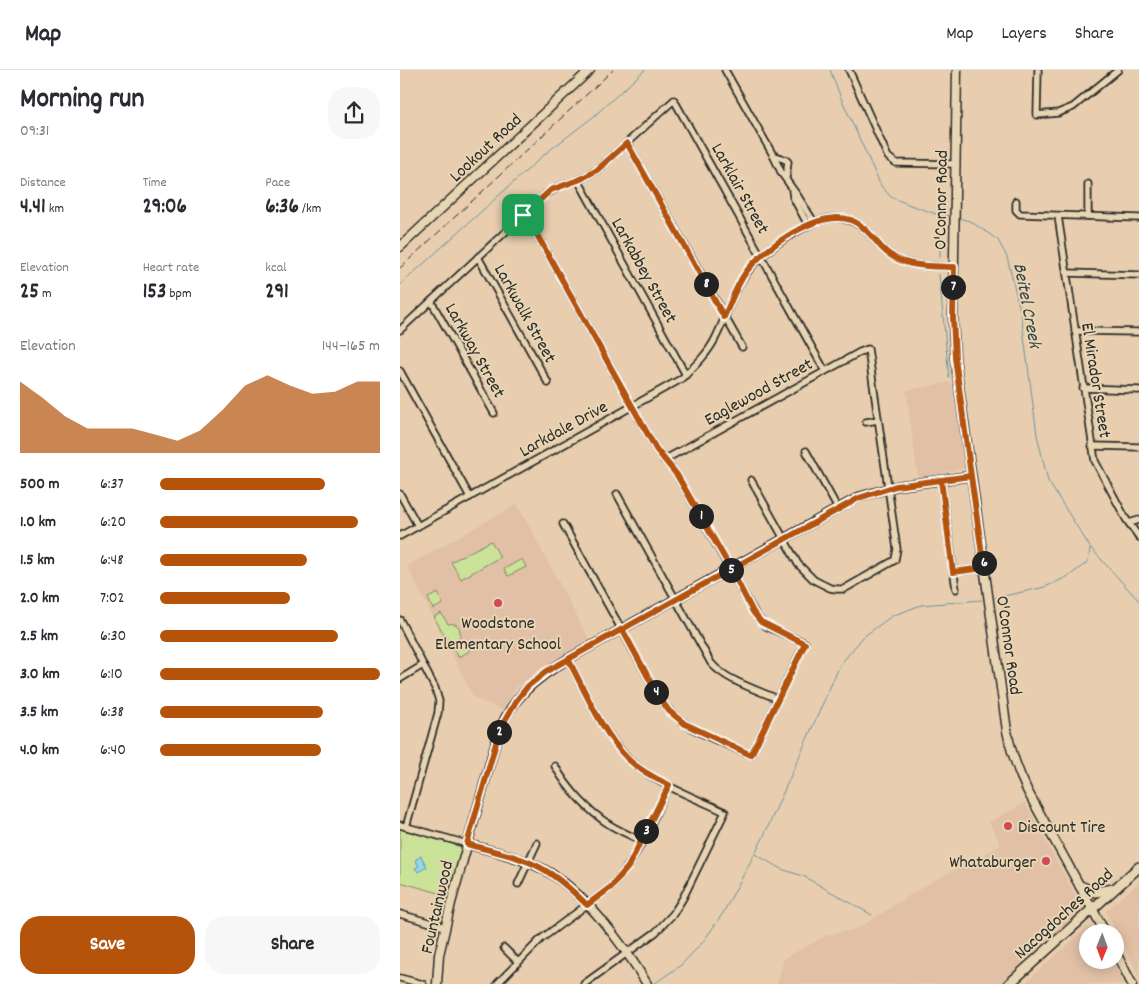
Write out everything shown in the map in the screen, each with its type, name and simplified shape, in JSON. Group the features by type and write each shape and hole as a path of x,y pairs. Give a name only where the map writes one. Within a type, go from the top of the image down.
{"main road":[{"name":"Nacogdoches Road","path":"1008,984 1139,867"},
{"path":"1080,886 1095,892 1114,889"}],"street":[{"name":"Lookout Road","path":"400,247 590,70"},
{"path":"725,70 782,174 786,178 793,197 808,225"},
{"path":"849,70 887,155 892,161 896,163 955,164"},
{"name":"O'Connor Road","path":"957,70 953,317 955,358 1011,749 1028,792 1100,924"},
{"path":"1038,70 1037,115 1058,113 1073,107 1118,70"},
{"name":"Larklair Street","path":"627,143 674,100 825,371"},
{"path":"400,330 551,190 578,180 597,170 627,143 742,347"},
{"path":"773,155 788,162 786,178"},
{"name":"Larkabbey Street","path":"578,180 686,375"},
{"path":"1088,184 1088,216"},
{"path":"792,190 814,222"},
{"path":"1016,201 1016,210 1020,214 1139,218"},
{"path":"523,215 530,222 656,449 677,475 731,569 753,612 761,622 805,644 751,755 685,724 669,711 659,697 563,524"},
{"name":"El Mirador Street","path":"1058,216 1092,446 1097,466 1139,537"},
{"name":"Larkdale Drive","path":"400,536 686,375 698,363 716,337 746,272 780,241 814,222 830,218 850,220 859,224 871,234 881,247 897,259 919,266 954,267"},
{"name":"Larkwalk Street","path":"478,257 548,383"},
{"path":"1066,273 1137,275"},
{"name":"Larkway Street","path":"432,301 494,413"},
{"path":"1075,331 1139,332"},
{"name":"Eaglewood Street","path":"664,460 868,349 878,420"},
{"path":"400,372 470,497"},
{"path":"1083,388 1139,390"},
{"path":"751,480 798,564 820,584 836,590 844,589 892,562 897,550 878,420 866,422"},
{"path":"1092,446 1139,447"},
{"path":"806,451 838,509"},
{"name":"Fountainwood","path":"436,984 445,927 497,738 506,715 528,686 547,671 568,659 859,498 888,488 971,476"},
{"path":"941,480 956,589"},
{"path":"400,494 418,526"},
{"path":"617,494 701,646 716,669 778,699"},
{"path":"1129,523 1139,520"},
{"path":"953,572 984,568"},
{"path":"400,620 438,696 439,707 403,826 529,862 551,873 587,905 626,952 645,982"},
{"path":"568,659 605,727 628,758 642,770 725,812 683,898 673,914 656,932 584,984"},
{"path":"400,679 423,665"},
{"path":"555,766 564,782 600,817 610,825 642,841"},
{"path":"497,984 541,939 611,887 620,878 633,859 669,785"},
{"path":"518,884 537,843"},
{"path":"400,914 445,927"},
{"path":"504,948 517,962"},
{"path":"1124,968 1132,984"},
{"path":"400,978 423,984"}],"shaded area":[{"path":"951,382 965,468 918,478 906,390"},
{"name":"Woodstone Elementary School","path":"517,504 590,641 539,669 516,688 502,710 474,698 407,566"},
{"path":"1025,803 1083,909 1000,984 777,984 784,958 828,935 859,928 926,885 1001,845 989,822"},
{"path":"1139,882 1139,976 1124,946 1124,924 1113,924 1106,911"},
{"path":"1079,934 1079,969 1117,969 1125,984 1024,984"}],"green space":[{"path":"491,541 500,557 461,579 451,562"},
{"path":"522,559 526,567 508,576 504,569"},
{"path":"438,593 443,604 433,609 428,598"},
{"path":"441,613 448,624 458,626 460,631 460,637 449,643 434,617"},
{"path":"465,642 470,651 458,657 455,649"},
{"path":"400,829 462,847 450,896 400,882"}],"water":[{"path":"421,856 427,867 418,872 415,868 419,866 415,860"}],"waterway":[{"path":"400,285 546,153 593,117 645,70"},
{"name":"Beitel Creek","path":"830,70 881,186 891,197 936,214 952,216"},
{"path":"940,215 940,257"},
{"name":"Beitel Creek","path":"958,218 970,221 998,240 1007,257 1021,314 1037,435 1048,481 1090,547 1139,601"},
{"path":"939,274 949,377"},
{"path":"995,598 1045,587 1069,576 1088,562 1090,549"},
{"path":"654,984 681,965 703,942 723,913 763,838 840,665 863,637 892,616 921,605 982,600"},
{"path":"755,854 781,869 803,876 872,915"}],"railway":[{"path":"400,268 613,70"}],"place":[{"name":"Woodstone Elementary School","path":"498,603"},
{"name":"Discount Tire","path":"1008,826"},
{"name":"Whataburger","path":"1046,861"}],"route":[{"path":"523,215 530,222 656,449 677,475 731,569 676,599 568,659 547,671 528,686 506,715 500,729 467,844 529,862 542,868 562,882 587,905 611,887 628,867 669,785 637,766 618,747 568,659 622,629 659,697 663,704 669,711 685,724 751,755 805,644 761,622 753,612 731,569 843,506 877,491 896,486 971,476 984,568 953,572 941,480 971,476 955,358 953,317 954,267 910,264 888,253 859,224 840,218 820,220 780,241 746,272 724,317 627,143 597,170 581,179 551,190 523,215"}]}
